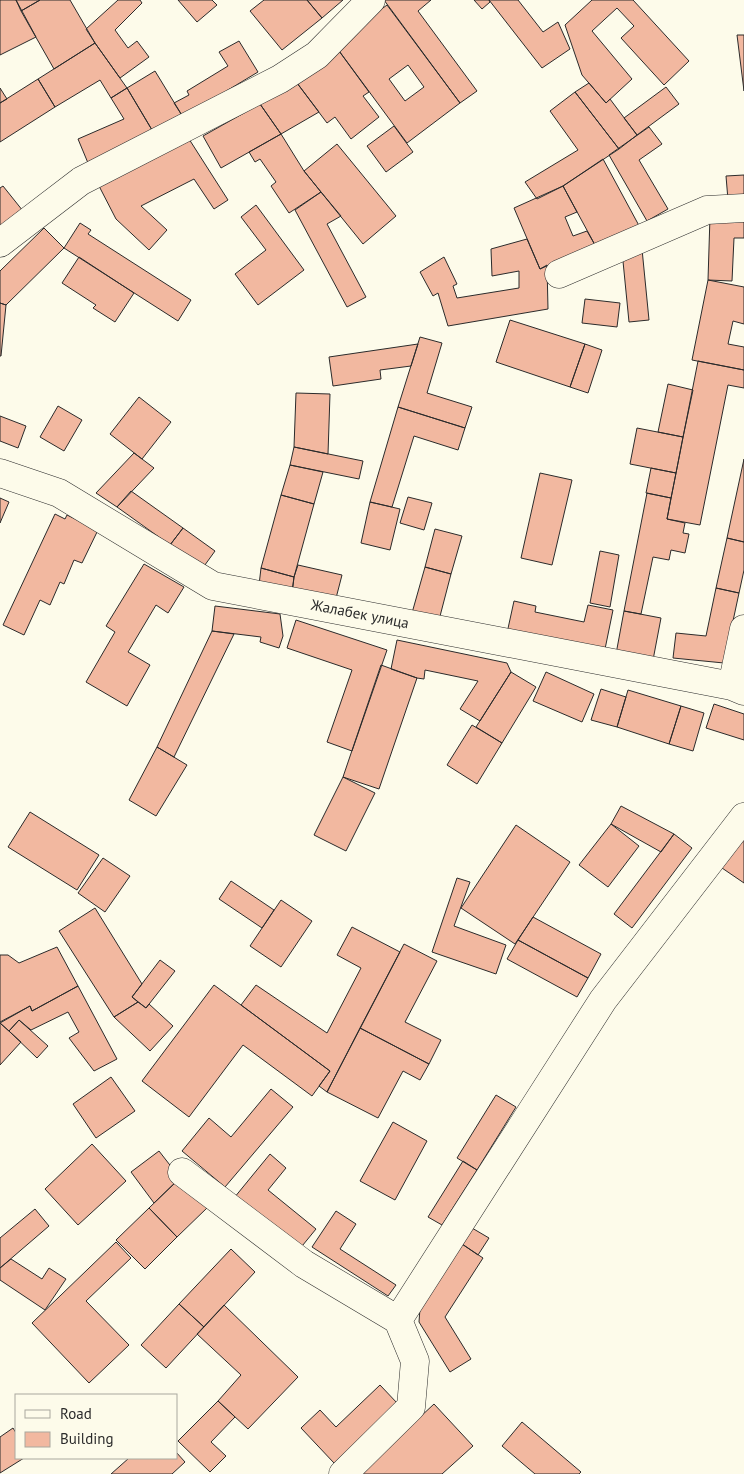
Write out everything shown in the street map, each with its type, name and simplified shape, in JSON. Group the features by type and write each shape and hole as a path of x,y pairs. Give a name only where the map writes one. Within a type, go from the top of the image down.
{"street":[{"path":"0,242 80,181 280,79 317,55 371,0"},
{"path":"559,274 707,210 744,208"},
{"name":"Жалабек улица","path":"0,473 59,493 213,586 738,689"},
{"path":"738,689 744,629"},
{"path":"398,1320 603,1000 744,817"},
{"path":"182,1172 304,1264 398,1320 415,1361 411,1407 343,1474"}],"building":[{"path":"0,0 16,0 36,37 0,55"},
{"path":"16,0 40,0 21,11"},
{"path":"40,0 70,0 95,43 54,69 21,11"},
{"path":"118,0 140,0 142,3 115,30 128,48 137,41 149,57 120,78 86,29"},
{"path":"178,0 212,0 217,5 197,22"},
{"path":"264,0 307,0 322,18 282,50 250,11"},
{"path":"307,0 343,0 322,18"},
{"path":"384,0 431,0 418,11 477,91 460,103"},
{"path":"474,0 489,0 490,2 482,9"},
{"path":"489,0 518,0 543,32 558,22 570,49 542,68"},
{"path":"592,0 633,0 689,61 664,85 621,38 634,26 617,8 592,31 632,79 606,103 582,75 565,25"},
{"path":"387,5 460,103 407,143 334,44","holes":["408,65 424,87 405,101 389,79"]},
{"path":"737,35 744,35 744,91"},
{"path":"239,41 258,72 183,117 174,103 189,95 187,91 228,66 219,52"},
{"path":"95,43 127,88 111,98 100,80 55,107 38,79"},
{"path":"339,51 369,92 363,96 379,117 351,139 335,117 327,123 297,83"},
{"path":"155,71 183,117 155,135 127,88"},
{"path":"38,79 55,107 0,142 0,103"},
{"path":"297,83 319,112 281,134 260,104"},
{"path":"589,83 606,103 610,99 637,135 619,149 575,92"},
{"path":"666,87 679,104 637,135 624,118"},
{"path":"0,88 7,99 0,103"},
{"path":"127,88 155,135 88,163 78,139 124,119 111,98"},
{"path":"575,92 619,149 563,186 537,199 525,182 578,150 550,111"},
{"path":"260,104 281,134 221,168 203,136"},
{"path":"394,126 413,152 386,172 367,146"},
{"path":"649,127 662,144 639,160 668,209 647,221 609,155"},
{"path":"281,134 304,171 321,192 289,213 271,186 276,182 260,159 255,162 249,152"},
{"path":"189,139 228,200 214,209 194,179 141,206 167,230 149,250 116,219 99,186"},
{"path":"337,144 396,216 363,244 304,171"},
{"path":"603,159 643,233 595,245 563,186"},
{"path":"744,175 744,199 728,200 726,176"},
{"path":"3,186 23,211 0,229 0,188"},
{"path":"563,186 577,212 565,217 573,236 587,231 595,245 540,269 514,208"},
{"path":"321,192 341,216 327,224 366,297 347,307 295,210"},
{"path":"256,205 304,270 258,305 235,274 266,250 241,217"},
{"path":"744,213 744,238 734,238 732,281 708,280 710,216"},
{"path":"80,223 91,230 88,234 191,300 178,321 64,248"},
{"path":"44,228 64,248 6,305 0,303 0,271"},
{"path":"527,239 540,269 547,265 548,309 448,326 438,293 433,296 420,272 444,257 457,284 453,286 457,298 519,288 519,271 492,276 491,249"},
{"path":"642,249 649,320 629,322 622,251"},
{"path":"79,257 134,293 115,322 93,308 96,305 62,283"},
{"path":"708,280 744,287 744,324 733,321 728,344 744,347 744,370 692,360"},
{"path":"585,299 620,303 617,327 582,323"},
{"path":"0,303 6,305 1,356 0,356"},
{"path":"510,320 585,344 570,387 496,362"},
{"path":"420,337 442,343 427,393 472,407 465,428 398,407"},
{"path":"418,344 411,366 380,370 381,379 333,386 329,357"},
{"path":"585,344 602,350 588,393 570,387"},
{"path":"698,361 744,370 744,388 728,385 700,525 667,519"},
{"path":"668,384 693,390 683,437 658,432"},
{"path":"296,393 330,394 328,454 294,447"},
{"path":"139,397 171,422 142,459 110,434"},
{"path":"58,406 82,420 64,451 40,437"},
{"path":"398,407 465,428 458,450 414,436 392,507 370,502"},
{"path":"0,416 26,426 18,448 0,441"},
{"path":"637,428 683,437 676,473 630,464"},
{"path":"294,447 363,461 359,479 290,465"},
{"path":"134,453 154,468 117,507 96,493"},
{"path":"744,459 744,542 727,538"},
{"path":"290,465 323,472 314,504 281,495"},
{"path":"651,468 676,473 671,498 646,493"},
{"path":"540,473 572,480 552,565 521,558"},
{"path":"131,491 183,528 170,545 117,507"},
{"path":"647,493 671,498 667,519 685,523 683,533 689,534 685,553 671,550 669,560 653,557 641,614 624,611"},
{"path":"281,495 314,504 294,577 261,568"},
{"path":"408,497 432,503 424,530 400,523"},
{"path":"0,498 9,502 0,523"},
{"path":"370,502 400,509 390,550 361,543"},
{"path":"55,514 65,519 67,515 98,530 82,563 74,560 64,584 60,582 50,605 40,600 24,635 3,625"},
{"path":"183,528 215,551 202,569 170,545"},
{"path":"435,529 462,536 451,574 425,567"},
{"path":"727,538 744,542 744,570 739,593 716,588"},
{"path":"600,551 619,555 610,607 590,603"},
{"path":"144,564 184,587 168,613 156,605 128,652 150,665 127,706 86,682 115,632 106,626"},
{"path":"298,565 342,575 335,602 292,592"},
{"path":"425,567 451,574 439,620 412,613"},
{"path":"261,568 294,577 292,594 259,585"},
{"path":"716,588 739,593 724,663 673,658 676,633 706,636"},
{"path":"514,601 536,606 535,612 584,622 588,605 613,610 604,654 507,633"},
{"path":"215,606 280,614 283,636 279,648 260,642 261,637 212,631"},
{"path":"624,611 661,618 653,660 616,654"},
{"path":"296,620 387,650 352,751 327,742 352,670 287,648"},
{"path":"212,631 234,634 174,757 157,747"},
{"path":"397,640 507,663 511,672 480,721 460,709 478,681 425,670 424,679 391,669"},
{"path":"381,665 417,678 379,789 343,777"},
{"path":"511,672 536,687 502,743 476,727"},
{"path":"546,672 594,694 582,722 533,701"},
{"path":"601,689 626,697 617,727 591,720"},
{"path":"628,690 681,706 669,744 617,727"},
{"path":"714,704 744,714 744,740 706,728"},
{"path":"681,706 704,713 693,751 669,744"},
{"path":"472,725 502,743 477,784 447,765"},
{"path":"157,747 187,765 156,816 129,800"},
{"path":"343,777 375,793 346,851 314,835"},
{"path":"621,806 674,834 661,852 611,824"},
{"path":"30,812 99,855 77,890 8,847"},
{"path":"611,824 639,846 608,887 579,865"},
{"path":"516,825 570,862 515,944 461,908"},
{"path":"674,834 692,848 632,928 614,914"},
{"path":"744,837 744,883 722,868"},
{"path":"103,858 130,876 105,912 78,893"},
{"path":"457,878 470,882 454,926 506,945 496,974 432,952"},
{"path":"231,881 274,910 262,928 219,899"},
{"path":"281,900 312,921 281,967 250,946"},
{"path":"95,908 142,984 132,997 138,1002 114,1017 59,931"},
{"path":"533,917 601,954 588,978 518,940"},
{"path":"352,927 400,952 327,1092 319,1086 330,1071 241,1005 256,985 327,1033 361,968 337,955"},
{"path":"518,940 588,978 577,997 507,959"},
{"path":"404,944 437,961 405,1022 441,1040 429,1064 360,1028"},
{"path":"57,947 78,986 32,1011 30,1006 0,1022 0,955 8,955 19,963"},
{"path":"160,960 175,971 146,1008 132,997"},
{"path":"214,985 330,1071 312,1096 243,1045 189,1117 142,1081"},
{"path":"78,986 117,1059 94,1071 69,1038 79,1032 68,1012 31,1030 19,1020 9,1031 0,1023 30,1006 32,1011"},
{"path":"138,1002 146,1008 149,1004 173,1026 150,1051 114,1017"},
{"path":"19,1020 48,1046 37,1058 9,1031"},
{"path":"0,1023 21,1042 0,1065"},
{"path":"360,1028 429,1064 420,1080 403,1071 378,1118 327,1092"},
{"path":"111,1077 135,1111 96,1138 73,1104"},
{"path":"271,1089 293,1107 225,1187 182,1151 209,1118 231,1137"},
{"path":"496,1095 516,1107 477,1170 457,1158"},
{"path":"393,1122 427,1141 395,1200 360,1181"},
{"path":"92,1144 126,1181 78,1225 45,1189"},
{"path":"159,1151 180,1178 154,1203 131,1172"},
{"path":"270,1154 286,1168 268,1190 316,1229 298,1251 234,1198"},
{"path":"463,1161 477,1170 442,1225 428,1217"},
{"path":"180,1178 208,1207 177,1237 149,1208"},
{"path":"149,1208 177,1237 145,1269 116,1240"},
{"path":"35,1209 49,1226 0,1268 0,1238"},
{"path":"336,1211 356,1224 340,1249 396,1285 388,1296 312,1247"},
{"path":"472,1228 489,1238 478,1255 462,1244"},
{"path":"116,1242 131,1258 86,1301 129,1345 89,1383 32,1323"},
{"path":"462,1244 483,1258 445,1317 471,1359 450,1372 419,1322 420,1308"},
{"path":"231,1249 255,1272 204,1327 179,1304"},
{"path":"11,1259 42,1279 49,1268 66,1279 45,1310 0,1280 0,1268"},
{"path":"179,1304 204,1327 166,1368 141,1345"},
{"path":"224,1305 298,1377 248,1429 218,1401 241,1375 197,1334"},
{"path":"380,1385 398,1404 334,1463 301,1428 320,1410 336,1427"},
{"path":"218,1401 235,1417 211,1442 226,1456 210,1472 178,1441"},
{"path":"434,1404 473,1446 442,1474 359,1474"},
{"path":"522,1422 581,1472 579,1474 535,1474 502,1446"},
{"path":"13,1428 15,1431 15,1459 22,1459 0,1473 0,1437"},
{"path":"178,1454 185,1462 172,1474 111,1474 128,1459 178,1459"}]}
